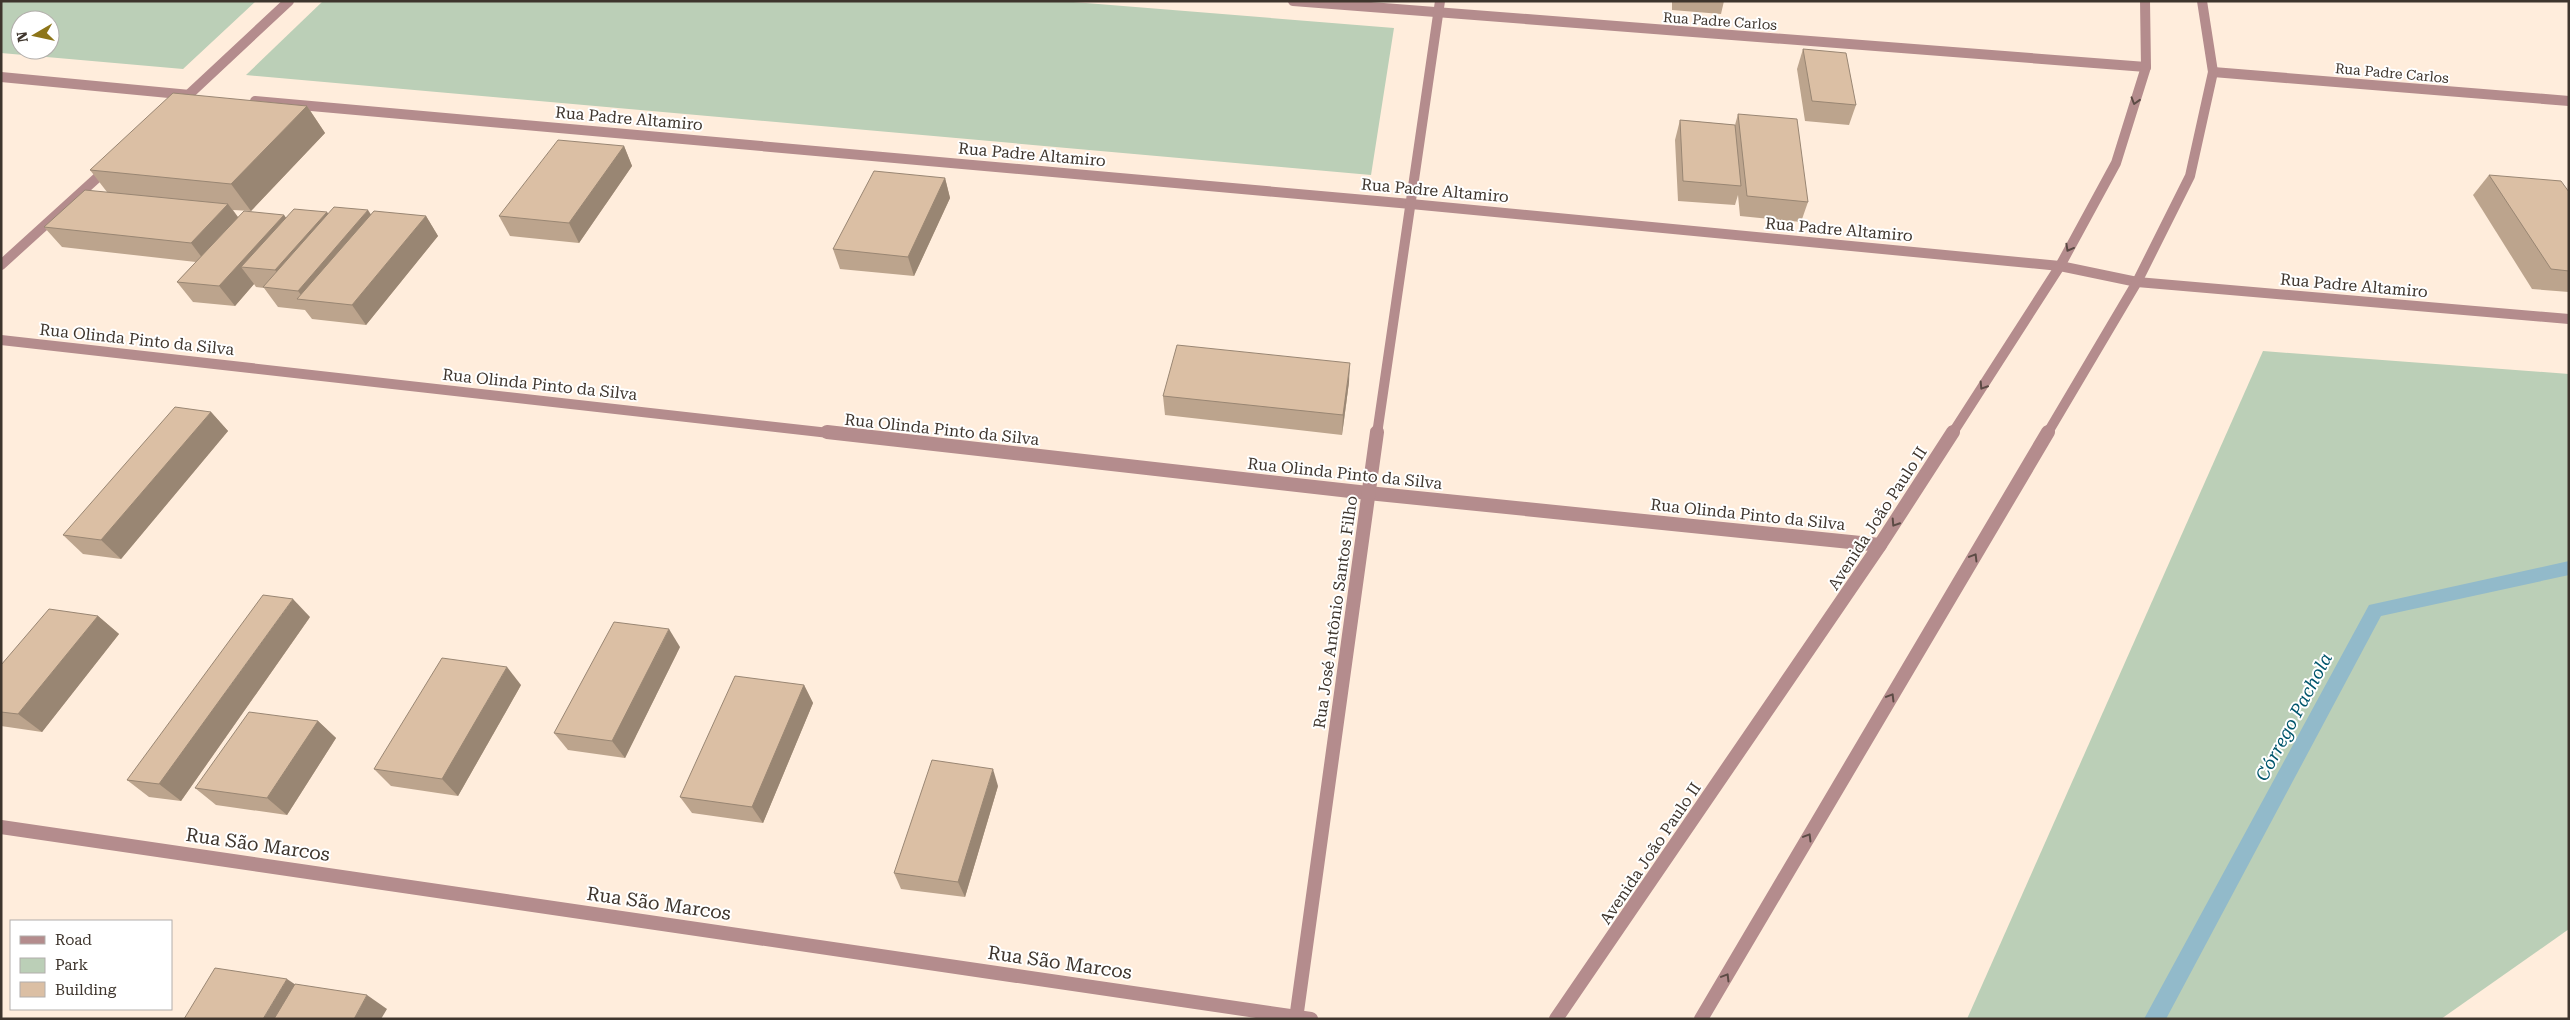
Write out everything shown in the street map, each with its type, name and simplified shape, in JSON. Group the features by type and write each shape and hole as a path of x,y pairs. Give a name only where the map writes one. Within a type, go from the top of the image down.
{"street":[{"path":"174,108 194,96 289,1"},
{"name":"Rua Padre Carlos","path":"1293,1 1439,7 2146,67"},
{"name":"Avenida João Paulo II","path":"1556,1019 1880,545 2060,266 2116,163 2146,67 2145,1"},
{"path":"1701,1019 2137,282 2190,176 2212,72 2202,1"},
{"name":"Rua José Antônio Santos Filho","path":"1301,1018 1368,493 1439,7"},
{"name":"Rua Padre Carlos","path":"2212,72 2569,101"},
{"path":"1,77 194,96"},
{"name":"Rua Padre Altamiro","path":"248,100 1411,204 2060,266 2137,282 2569,319"},
{"path":"1,265 117,160"},
{"name":"Rua Olinda Pinto da Silva","path":"1,340 1368,493 1880,545"},
{"name":"Rua São Marcos","path":"1,827 1301,1018"}],"green space":[{"path":"1,1 256,1 183,69 60,58 60,10 10,10 10,54 1,53"},
{"path":"323,1 1061,1 1394,28 1371,175 246,75"},
{"path":"2263,351 2569,374 2569,929 2441,1019 1967,1019"}],"building":[{"path":"1803,49 1846,53 1856,105 1812,101"},
{"path":"173,93 307,106 231,184 90,170"},
{"path":"1738,114 1797,119 1808,202 1747,196"},
{"path":"1680,120 1735,125 1741,186 1683,181"},
{"path":"558,140 624,146 569,223 499,216"},
{"path":"874,171 945,178 908,257 833,249"},
{"path":"2489,175 2561,181 2569,192 2569,271 2551,269"},
{"path":"85,190 228,204 191,243 44,227"},
{"path":"334,207 368,210 298,291 263,287"},
{"path":"294,209 327,212 275,270 241,267"},
{"path":"244,211 284,215 219,286 177,282"},
{"path":"374,211 426,216 352,305 297,299"},
{"path":"1177,345 1350,363 1343,415 1163,396"},
{"path":"175,407 211,412 101,540 63,535"},
{"path":"263,595 293,599 159,784 127,780"},
{"path":"49,609 98,616 18,714 1,712 1,665"},
{"path":"614,622 669,629 612,741 554,733"},
{"path":"442,658 507,667 442,779 374,769"},
{"path":"735,676 804,685 752,807 680,797"},
{"path":"249,712 318,721 267,798 195,788"},
{"path":"932,760 993,769 958,882 894,873"},
{"path":"215,968 287,979 263,1019 184,1019"},
{"path":"295,984 367,995 354,1019 274,1019"}],"waterway":[{"name":"Córrego Pachola","path":"2154,1019 2375,610 2569,568"}]}
